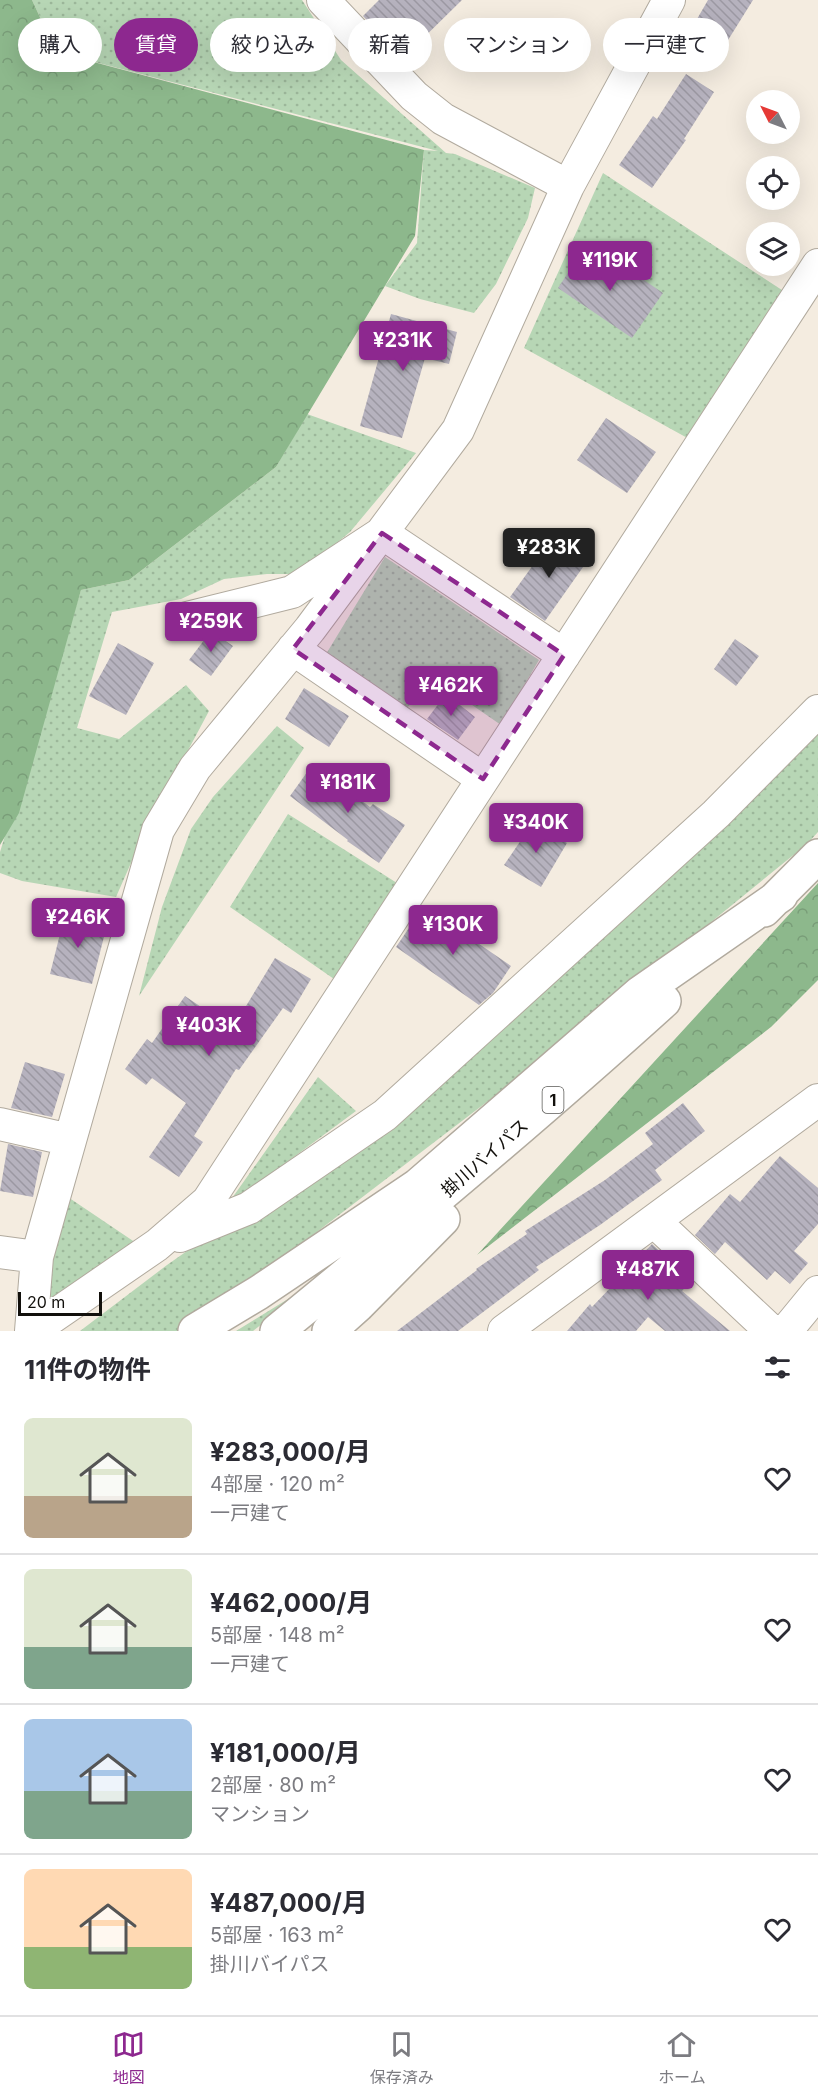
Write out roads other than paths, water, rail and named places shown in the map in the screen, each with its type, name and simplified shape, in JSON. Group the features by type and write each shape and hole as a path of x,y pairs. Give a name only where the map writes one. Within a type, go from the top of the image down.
{"highway":[{"name":"掛川バイパス","path":"277,1331 414,1219 595,1064 780,895 818,856"},
{"path":"195,1331 258,1293 417,1186 640,993 780,895"},
{"path":"329,1331 358,1305 595,1064"}],"street":[{"path":"322,0 414,96 443,119 568,186"},
{"path":"31,1331 37,1257 158,830 195,768 293,650 458,430 568,186 669,0"},
{"path":"31,1331 157,1245 208,1201 818,265"},
{"path":"187,618 292,592 382,532"},
{"path":"382,532 564,655"},
{"path":"293,650 483,779"},
{"path":"157,1245 249,1208 385,1115 716,814 818,711"},
{"path":"504,1331 818,1100"},
{"path":"0,1124 70,1140"},
{"path":"654,1221 771,1331"},
{"path":"0,1252 37,1257"},
{"path":"786,1331 818,1292"}]}
